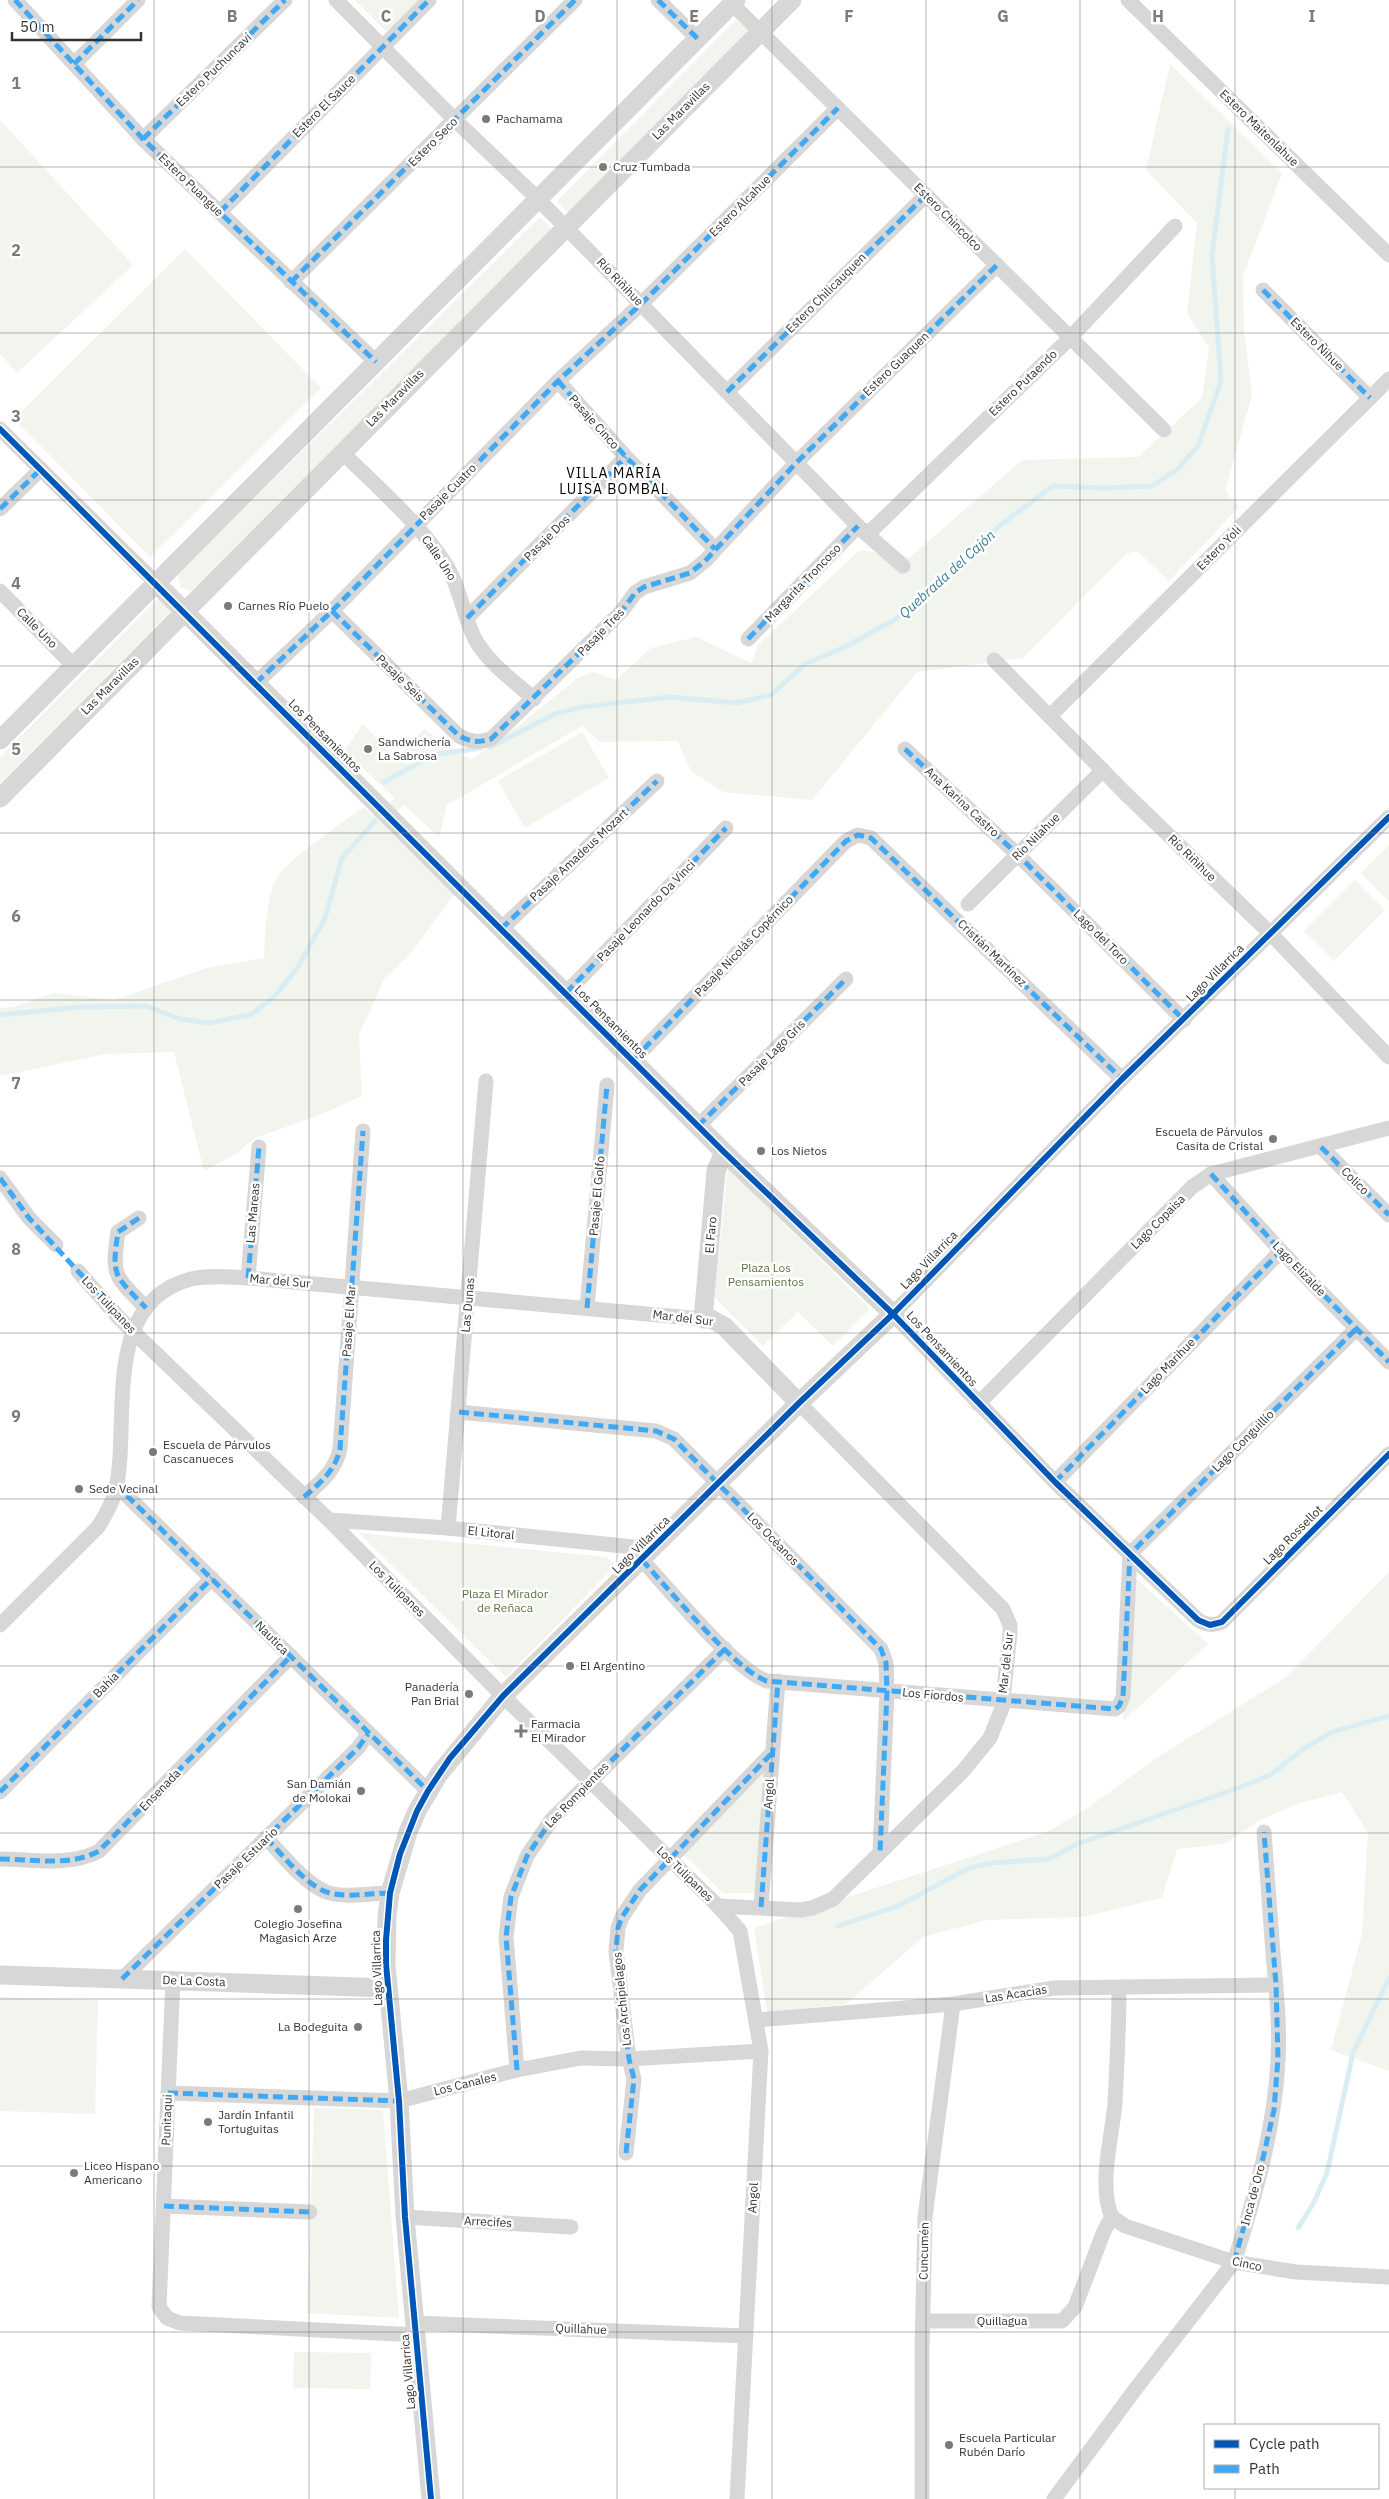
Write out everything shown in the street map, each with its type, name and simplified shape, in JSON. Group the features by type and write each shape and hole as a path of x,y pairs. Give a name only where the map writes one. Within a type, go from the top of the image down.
{"street":[{"name":"Estero Puangue","path":"15,0 143,139 376,362"},
{"path":"74,64 138,0"},
{"name":"Estero Puchuncaví","path":"143,139 285,0"},
{"name":"Río Riñihue","path":"336,0 455,120 566,227 861,529 903,566"},
{"name":"Estero El Sauce","path":"220,212 429,0"},
{"name":"Estero Seco","path":"291,282 574,0"},
{"path":"658,0 698,39"},
{"name":"Las Maravillas","path":"0,798 792,0"},
{"name":"Estero Maitenlahue","path":"1128,0 1389,255"},
{"path":"0,740 734,2"},
{"name":"Estero Chincolco","path":"734,2 761,32 1164,430"},
{"name":"Estero Alcahue","path":"641,304 838,108"},
{"name":"Estero Chilicauquen","path":"727,392 926,195"},
{"name":"Estero Putaendo","path":"861,529 873,529 1070,338 1176,226"},
{"name":"Estero Guaquen","path":"796,463 997,265"},
{"name":"Estero Ñihue","path":"1263,290 1370,398"},
{"name":"Pasaje Cuatro","path":"256,683 332,611 558,381 641,304"},
{"name":"Estero Yoli","path":"1050,716 1389,379"},
{"name":"Pasaje Cinco","path":"558,381 626,457 715,549"},
{"name":"Los Pensamientos","path":"0,429 724,1152 893,1314 978,1404 1056,1482 1198,1620 1210,1625"},
{"name":"Calle Uno","path":"342,452 415,526 448,568 457,585 467,618 476,639 489,658 534,699"},
{"name":"Pasaje Dos","path":"467,618 626,457"},
{"name":"Pasaje Tres","path":"471,742 491,739 621,612 635,593 644,587 690,573 705,561 796,463"},
{"path":"0,509 41,469"},
{"name":"Margarita Troncoso","path":"748,639 861,529"},
{"name":"Calle Uno","path":"0,591 74,666"},
{"name":"Pasaje Seis","path":"332,611 459,736 471,742"},
{"name":"Río Riñihue","path":"994,660 1103,770 1270,933 1389,1057"},
{"name":"Ana Karina Castro","path":"905,749 1018,855"},
{"name":"Río Nilahue","path":"968,904 1103,770"},
{"name":"Pasaje Amadeus Mozart","path":"501,929 657,781"},
{"name":"Lago Villarrica","path":"431,2499 406,2217 386,1940 390,1893 408,1832 428,1791 450,1758 504,1696 718,1482 893,1314 1122,1079 1389,817"},
{"name":"Pasaje Leonardo Da Vinci","path":"566,993 726,828"},
{"name":"Pasaje Nicolás Copérnico","path":"633,1060 846,841 858,835"},
{"name":"Cristián Martínez","path":"858,835 871,838 1122,1079"},
{"name":"Lago del Toro","path":"1018,855 1184,1020"},
{"name":"Pasaje Lago Gris","path":"698,1126 846,978"},
{"name":"Las Dunas","path":"448,1528 486,1081"},
{"name":"Pasaje El Golfo","path":"587,1308 607,1085"},
{"name":"Lago Copaisa","path":"978,1404 1192,1187 1211,1174 1389,1128"},
{"name":"Pasaje El Mar","path":"304,1497 333,1469 340,1449 364,1131"},
{"name":"Las Mareas","path":"248,1278 258,1147"},
{"name":"Colico","path":"1320,1147 1389,1215"},
{"name":"El Faro","path":"703,1319 716,1171 724,1152"},
{"name":"Lago Elizalde","path":"1211,1174 1281,1251 1389,1362"},
{"path":"0,1178 29,1218 56,1245"},
{"path":"139,1218 118,1232 114,1264 117,1278 146,1308"},
{"name":"Lago Marihue","path":"1056,1482 1281,1251"},
{"name":"Los Tulipanes","path":"78,1271 133,1331 329,1520 504,1696 718,1906"},
{"name":"Mar del Sur","path":"0,1625 98,1527 111,1503 116,1485 126,1358 133,1331 146,1308 166,1290 190,1279 210,1277 248,1278 711,1319 724,1326 1003,1609 1010,1625 1003,1701 1000,1716 990,1738 963,1771 854,1880 823,1904 801,1910 718,1906"},
{"name":"Lago Conguillío","path":"1130,1554 1356,1329"},
{"name":"Los Océanos","path":"459,1412 656,1431 674,1439 881,1649 886,1663 887,1692 880,1852"},
{"name":"Lago Rossellot","path":"1210,1625 1222,1622 1389,1454"},
{"name":"Nautica","path":"116,1485 428,1791"},
{"name":"El Litoral","path":"329,1520 448,1528 647,1555"},
{"name":"Los Fiordos","path":"647,1555 725,1649 757,1678 887,1692 1109,1710 1119,1706 1123,1697 1130,1554"},
{"name":"Bahía","path":"0,1792 212,1578"},
{"name":"Las Rompientes","path":"517,2070 506,1954 507,1920 511,1898 527,1856 538,1837 552,1819 725,1649"},
{"name":"Ensenada","path":"0,1859 81,1859 99,1851 291,1656"},
{"name":"Angol","path":"761,1908 778,1681"},
{"name":"Pasaje Estuario","path":"122,1979 358,1748 368,1734"},
{"name":"Los Archipielagos","path":"626,2153 634,2079 629,2059 616,1951 618,1928 633,1899 772,1753"},
{"name":"Inca de Oro","path":"1054,2499 1137,2387 1234,2262 1263,2158 1274,2110 1278,2058 1276,1985 1264,1832"},
{"path":"266,1838 310,1882 324,1891 338,1894 390,1893"},
{"name":"Angol","path":"718,1906 740,1931 761,2051 737,2499"},
{"name":"De La Costa","path":"0,1975 388,1988"},
{"name":"Punitaqui","path":"167,2318 159,2307 172,1980"},
{"name":"Las Acacias","path":"757,2020 953,2004 1054,1988 1276,1985"},
{"path":"1112,2217 1106,2204 1109,2153 1115,2105 1119,1988"},
{"name":"Cuncumén","path":"922,2499 925,2216 953,2004"},
{"name":"Los Canales","path":"168,2093 399,2101 517,2070 581,2058 629,2059 761,2051"},
{"path":"164,2206 310,2212"},
{"name":"Arrecifes","path":"406,2217 570,2227"},
{"name":"Cinco","path":"1112,2217 1125,2226 1234,2262 1296,2272 1389,2277"},
{"name":"Quillagua","path":"923,2321 1062,2321 1075,2307 1104,2231 1112,2217"},
{"name":"Quillahue","path":"167,2318 180,2322 746,2336"}],"green space":[{"path":"355,0 419,0 387,32"},
{"path":"736,20 749,31 568,213 557,201"},
{"path":"1170,64 1282,173 1243,276 1244,331 1252,395 1225,491 1239,507 1169,581 1137,551 1126,554 1023,658 917,672 812,800 723,792 691,771 678,741 600,742 582,726 447,805 439,837 404,805 383,824 455,893 412,952 384,979 359,1035 362,1096 317,1116 255,1138 234,1155 204,1171 174,1052 106,1054 0,1076 0,1008 13,1007 54,993 114,1000 207,968 264,958 270,897 276,879 281,872 316,842 364,807 374,816 395,798 344,751 363,724 396,759 424,729 471,760 518,726 579,677 594,672 616,680 651,648 696,637 751,663 758,645 860,550 909,558 1022,460 1138,457 1202,398 1209,348 1187,313 1197,223 1146,170"},
{"path":"0,120 133,265 17,373 0,354"},
{"path":"540,217 553,229 191,591 181,588 178,574"},
{"path":"185,249 321,388 150,557 14,419"},
{"path":"159,598 171,611 0,783 0,757"},
{"path":"582,732 609,778 525,828 498,781"},
{"path":"1389,845 1389,900 1388,901 1361,873"},
{"path":"1355,880 1385,910 1334,961 1304,931"},
{"name":"Plaza Los Pensamientos","path":"728,1168 870,1309 833,1346 798,1312 763,1346 714,1297"},
{"name":"Plaza El Mirador de Reñaca","path":"359,1533 607,1557 615,1566 506,1677"},
{"path":"1389,1572 1389,2071 1331,2050 1362,1934 1368,1833 1342,1792 1297,1804 1262,1819 1224,1844 1177,1849 1162,1898 1083,1917 987,1920 923,1937 846,2004 767,2012 754,1928 1049,1831 1089,1807 1155,1759 1285,1678"},
{"path":"1133,1576 1208,1644 1123,1721"},
{"path":"764,1772 757,1893 723,1893 684,1855"},
{"path":"0,1997 98,2000 95,2114 0,2111"},
{"path":"314,2108 383,2110 399,2318 307,2313"},
{"path":"294,2352 371,2353 370,2389 293,2388"}],"waterway":[{"name":"Quebrada del Cajón","path":"490,747 555,714 581,707 670,697 736,703 771,695 805,664 845,647 896,619 1003,523 1053,486 1103,488 1152,486 1177,470 1198,446 1221,381 1212,255 1228,129"},
{"name":"Quebrada del Cajón","path":"384,782 433,755 481,748"},
{"path":"0,1015 81,1007 146,1006 180,1019 209,1023 252,1014 275,996 298,967 325,918 342,858 375,821"},
{"path":"838,1926 898,1906 969,1868 991,1863 1049,1859 1077,1844 1241,1787 1270,1775 1306,1747 1332,1732 1389,1716"},
{"path":"1298,2228 1313,2204 1327,2173 1353,2053 1389,1978"}],"marked path":[{"path":"15,0 143,139 376,362"},
{"path":"74,64 138,0"},
{"path":"143,139 285,0"},
{"path":"220,212 429,0"},
{"path":"291,282 575,0"},
{"path":"658,0 698,39"},
{"path":"256,683 332,611 558,381 641,304 838,108"},
{"path":"727,392 926,195"},
{"path":"332,611 459,736 475,741 491,739 621,612 635,593 644,587 690,573 705,561 796,463 997,265"},
{"path":"1263,290 1370,398"},
{"path":"558,381 626,457 715,549"},
{"path":"467,618 626,457"},
{"path":"0,509 41,469"},
{"path":"748,639 858,526"},
{"path":"905,749 1018,855 1184,1020"},
{"path":"501,929 657,781"},
{"path":"566,993 726,828"},
{"path":"633,1060 846,841 858,835 871,838 1122,1079"},
{"path":"698,1126 846,979"},
{"path":"587,1308 607,1085"},
{"path":"304,1497 331,1470 340,1449 363,1131"},
{"path":"248,1278 259,1147"},
{"path":"1321,1147 1389,1215"},
{"path":"1211,1174 1281,1251 1389,1362"},
{"path":"0,1178 29,1218 133,1331"},
{"path":"139,1218 118,1232 115,1259 118,1275 122,1282 146,1308"},
{"path":"1055,1482 1281,1251"},
{"path":"642,1560 721,1646 738,1662 767,1681 1115,1709 1119,1706 1123,1697 1130,1554 1356,1329"},
{"path":"459,1412 656,1431 674,1439 881,1649 886,1663 887,1692 880,1852"},
{"path":"116,1485 428,1791"},
{"path":"0,1792 212,1578"},
{"path":"517,2070 506,1937 511,1897 527,1856 552,1819 725,1649"},
{"path":"0,1859 63,1861 88,1856 99,1851 291,1656"},
{"path":"761,1907 778,1681"},
{"path":"122,1979 358,1748 368,1734"},
{"path":"626,2153 634,2079 629,2059 616,1951 618,1928 622,1917 640,1890 772,1753"},
{"path":"1234,2262 1263,2158 1274,2110 1278,2058 1276,1985 1264,1832"},
{"path":"266,1838 300,1874 324,1891 339,1895 390,1893"},
{"path":"168,2093 399,2101"},
{"path":"164,2206 310,2212"}],"cycle path":[{"path":"0,429 724,1152 893,1314 1055,1482 1198,1620 1210,1625 1222,1622 1389,1454"},
{"path":"431,2499 405,2217 399,2101 386,1964 390,1893 400,1854 417,1811 428,1791 450,1758 503,1696 799,1403 893,1314 1122,1079 1389,817"}],"place":[{"name":"Pachamama","path":"486,119"},
{"name":"Cruz Tumbada","path":"603,167"},
{"name":"Carnes Río Puelo","path":"228,606"},
{"name":"Sandwichería La Sabrosa","path":"368,749"},
{"name":"Escuela de Párvulos Casita de Cristal","path":"1273,1139"},
{"name":"Los Nietos","path":"761,1151"},
{"name":"Escuela de Párvulos Cascanueces","path":"153,1452"},
{"name":"Sede Vecinal","path":"79,1489"},
{"name":"El Argentino","path":"570,1666"},
{"name":"Panadería Pan Brial","path":"469,1694"},
{"name":"Farmacia El Mirador","path":"521,1731"},
{"name":"San Damián de Molokai","path":"361,1791"},
{"name":"Colegio Josefina Magasich Arze","path":"298,1909"},
{"name":"La Bodeguita","path":"358,2027"},
{"name":"Jardín Infantil Tortuguitas","path":"208,2122"},
{"name":"Liceo Hispano Americano","path":"74,2173"},
{"name":"Escuela Particular Rubén Darío","path":"949,2445"}],"district":[{"name":"VILLA MARÍA LUISA BOMBAL","path":"614,482"}]}
